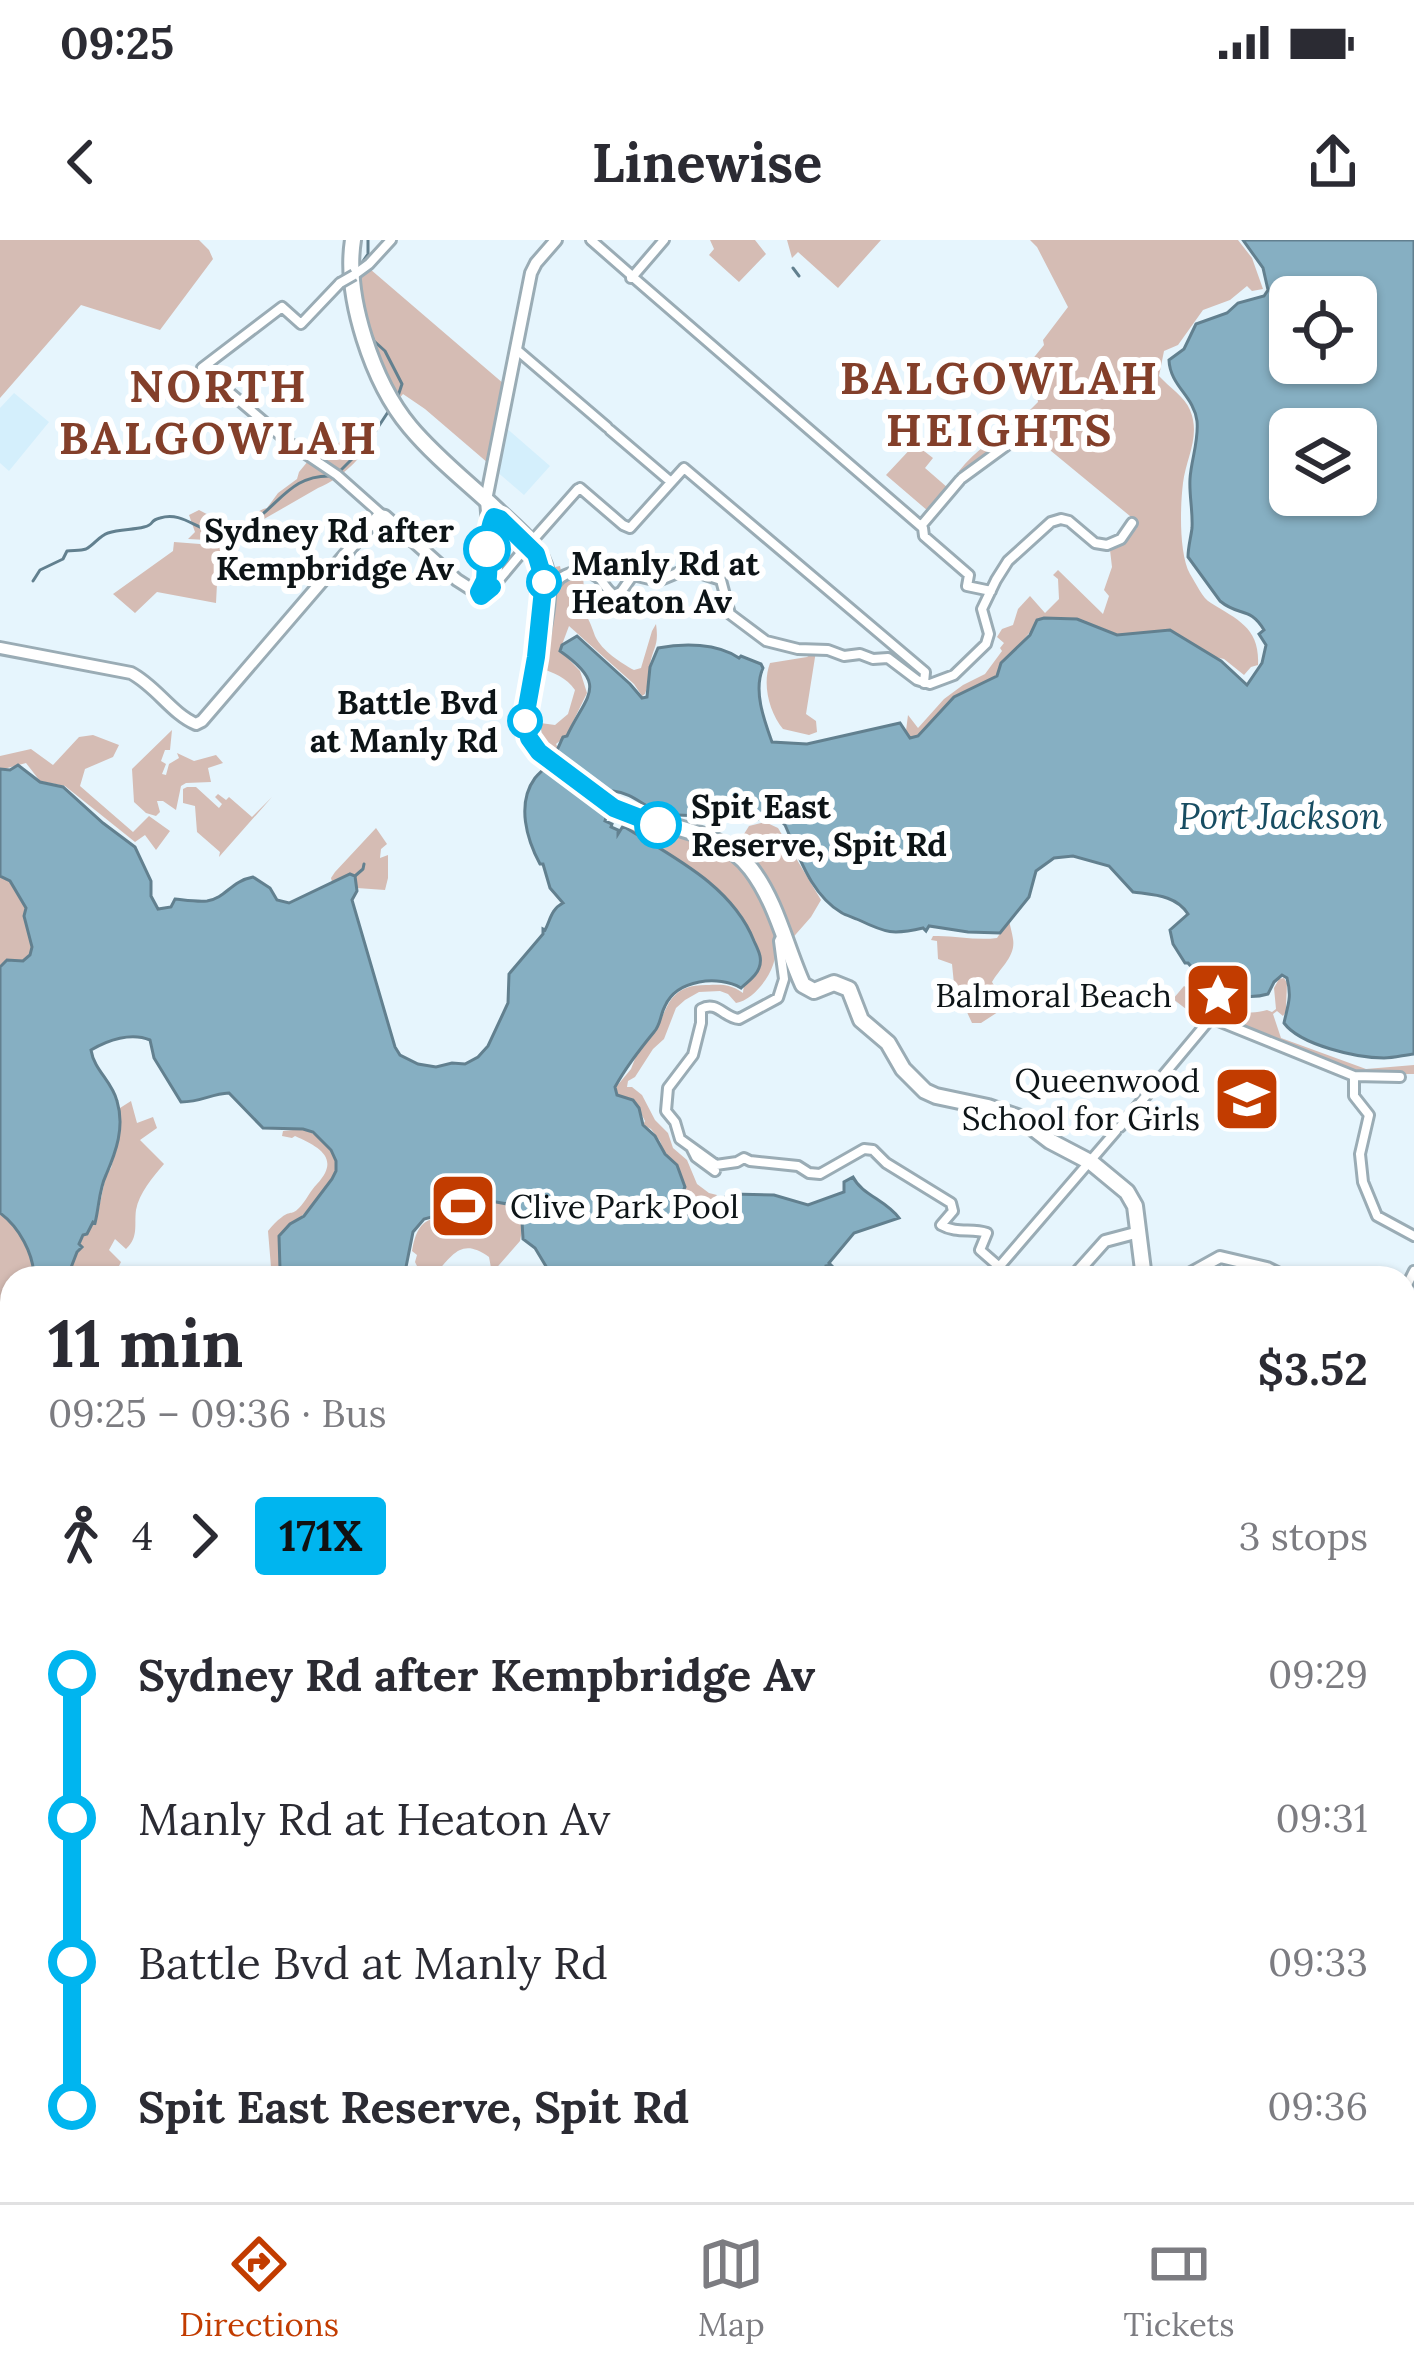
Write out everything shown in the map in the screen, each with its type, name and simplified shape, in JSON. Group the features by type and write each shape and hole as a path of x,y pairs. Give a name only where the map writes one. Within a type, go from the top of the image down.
{"highway":[{"path":"351,240 355,309 393,406 538,552 544,566 549,590 528,715 537,747 549,759"},
{"path":"482,496 494,524 532,549 543,572 536,668 525,718 531,741 624,813 716,846 737,859 758,884 801,989 812,994 836,987 847,992 859,1022 887,1047 901,1072 924,1094 1017,1120 1046,1143 1089,1163"},
{"path":"605,800 635,814 729,840 761,886 805,988 814,992 836,983 849,988 861,1020 929,1093 1017,1117 1130,1195 1141,1266"}],"main road":[{"path":"501,420 531,275 556,240"},
{"path":"483,588 488,561 482,496 531,275"},
{"path":"0,648 127,672 195,720 380,518 483,588"},
{"path":"483,588 494,524"},
{"path":"1083,1266 1105,1241 1137,1233"},
{"path":"1203,1266 1219,1257 1258,1266"}],"street":[{"path":"380,518 335,474 289,443 202,368 282,307 301,324 337,285 368,266 391,240"},
{"path":"591,240 921,526 924,536 968,581 991,591"},
{"path":"633,276 664,240"},
{"path":"517,350 671,482"},
{"path":"921,526 961,479 1036,424"},
{"path":"483,588 579,488 630,528 684,467 925,672 923,683"},
{"path":"549,590 561,577 585,571 600,580 609,594 621,592 634,574 658,581 687,569 717,577 734,618 769,642 841,656 888,658 923,683 939,682 976,657 986,644 982,609 991,591 1008,561 1051,522 1069,521 1095,543 1107,545 1121,538 1132,523"},
{"path":"782,937 778,941 784,979 779,996 743,1019 734,1019 716,1007 700,1011 693,1055 666,1093 666,1111 680,1139 714,1164 744,1158 820,1174 864,1148 951,1203 952,1211 941,1225 957,1232 987,1233 980,1250 998,1266"},
{"path":"1000,1266 1211,1018 1354,1076 1400,1077"},
{"path":"1354,1076 1354,1096 1369,1116 1360,1154 1363,1182 1377,1216 1414,1236"}],"shaded area":[{"path":"0,240 199,240 213,259 160,330 81,305 0,398"},
{"path":"710,240 755,240 766,254 739,282 709,255 714,249"},
{"path":"787,240 881,240 838,288 798,252 792,258"},
{"path":"1030,240 1238,240 1252,258 1263,289 1252,291 1247,286 1230,300 1203,310 1178,345 1164,351 1159,376 1184,401 1193,420 1181,505 1186,565 1205,598 1251,634 1258,665 1244,675 1224,659 1117,635 1077,619 1037,621 997,676 954,697 918,736 910,738 908,715 918,728 944,699 985,674 1002,651 1004,643 997,637 1013,625 1018,609 1030,596 1045,613 1059,599 1058,579 1053,575 1058,570 1103,614 1109,596 1104,590 1112,567 1110,550 1137,528 1136,521 1045,446 1039,418 959,471 1038,402 1031,361 1068,307"},
{"path":"370,269 504,384 488,463 403,394 397,401 364,328 353,280"},
{"path":"14,393 49,422 9,471 0,463 0,408"},
{"path":"369,427 377,436 336,479 226,541 188,539 195,532 189,515 199,510 236,527 267,508 308,461 319,467 341,440 351,448"},
{"path":"505,427 550,466 524,495 495,470"},
{"path":"915,444 933,458 925,468 948,488 928,511 886,475"},
{"path":"174,542 226,546 218,564 216,603 157,592 135,613 113,594 173,551"},
{"path":"560,566 563,581 583,576 581,609 607,652 634,670 641,668 656,624 657,637 642,696 569,626 560,650 580,671 587,693 566,736 556,744 554,757 546,752 533,722 555,725 568,714 575,690 540,668 550,568"},
{"path":"816,651 806,714 816,721 817,732 809,735 783,729 768,698 770,663"},
{"path":"172,730 170,750 165,750 161,761 166,764 162,774 179,758 177,753 194,761 216,755 223,763 208,768 211,782 181,786 176,810 157,801 160,812 156,816 134,802 132,769"},
{"path":"93,735 119,745 113,757 85,769 80,786 133,832 149,816 170,831 156,850 145,835 135,842 65,786 40,781 26,763 0,770 0,756 31,749 53,765 79,737"},
{"path":"187,787 196,787 219,808 222,804 215,797 229,797 252,817 272,797 219,857 220,852 197,832 195,806 183,803"},
{"path":"625,817 692,838 726,856 755,888 776,938 773,965 753,994 736,1003 720,991 699,992 685,1000 676,1008 664,1039 628,1081 627,1087 642,1095 673,1148 687,1160 697,1184 717,1195 684,1216 673,1213 685,1187 677,1165 643,1125 634,1100 618,1095 616,1087 679,992 721,985 743,993 749,934 728,899 624,826"},
{"path":"765,822 778,828 821,900 789,942 736,850 743,836 738,834"},
{"path":"376,828 387,844 380,858 388,855 385,890 357,888 350,874 332,882 335,872"},
{"path":"0,876 10,881 26,908 32,947 23,961 7,960 0,967"},
{"path":"1009,920 1012,951 992,982 1000,995 1001,1010 981,1023 972,1023 954,984 952,964 938,959 937,941 931,940 933,936 997,938"},
{"path":"1284,978 1288,1009 1283,1016 1277,1011 1273,1014 1281,1038 1366,1069 1414,1065 1414,1074 1353,1071 1223,1019 1189,1012 1200,997 1197,994 1234,1010 1272,1012 1276,1009 1274,988"},
{"path":"1184,986 1197,994 1186,1009 1173,999"},
{"path":"131,1101 137,1123 153,1117 157,1128 140,1140 164,1164 140,1197 130,1244 126,1249 115,1239 109,1250 121,1262 119,1266 72,1266 84,1234 96,1222 119,1138 120,1108"},
{"path":"303,1129 322,1140 336,1166 318,1198 278,1241 280,1266 271,1266 268,1231 299,1208 327,1167 319,1149 295,1136 282,1136 283,1131"},
{"path":"474,1198 507,1204 523,1225 520,1241 498,1266 491,1266 489,1257 470,1248 456,1252 443,1266 417,1266 412,1251 422,1225 459,1214"},
{"path":"0,1213 24,1242 32,1266 0,1266"}],"water":[{"name":"Port Jackson","path":"1243,240 1414,240 1414,1054 1359,1056 1303,1038 1284,1023 1289,991 1282,975 1268,994 1257,996 1234,994 1213,985 1185,963 1173,944 1170,930 1188,914 1183,908 1164,897 1133,892 1109,866 1073,856 1054,858 1036,871 1029,897 1000,933 929,926 926,931 890,932 831,905 807,874 785,825 770,813 756,820 667,814 613,791 595,800 607,814 605,821 618,834 623,826 716,888 744,921 760,957 758,971 741,988 699,982 671,997 656,1029 615,1087 617,1095 633,1100 643,1125 677,1165 685,1187 673,1213 684,1216 732,1194 774,1195 808,1205 844,1192 844,1182 853,1177 899,1218 854,1233 826,1266 546,1266 523,1239 522,1221 507,1204 474,1198 462,1209 424,1219 413,1232 406,1266 280,1266 279,1236 304,1216 336,1171 331,1150 313,1132 263,1128 229,1093 181,1102 154,1058 150,1040 127,1037 91,1050 115,1094 120,1120 95,1223 83,1235 72,1266 32,1266 24,1242 0,1213 0,967 7,960 23,961 32,947 26,908 10,881 0,876 0,769 18,765 40,782 63,787 135,847 158,909 171,907 175,899 214,899 253,877 270,888 277,900 289,903 350,874 355,876 357,891 352,900 395,1047 418,1064 465,1064 488,1046 508,1003 509,974 563,903 550,888 535,854 525,810 529,788 567,736 589,691 585,673 560,651 577,636 642,698 647,697 650,667 658,648 711,647 761,664 759,695 772,742 807,744 900,723 910,738 918,736 954,697 997,676 1001,663 1030,635 1037,620 1044,618 1077,619 1117,635 1170,630 1221,661 1247,685 1262,663 1266,645 1259,634 1264,630 1249,614 1220,601 1188,557 1197,421 1169,360 1184,349 1196,324 1264,296 1268,290 1263,268"}],"waterway":[{"path":"359,267 368,254 368,240"},
{"path":"793,268 799,276"},
{"path":"368,327 402,384 398,396"},
{"path":"340,471 367,444 390,409"},
{"path":"33,581 40,570 63,559 67,551 86,549 108,533 170,517 216,532 239,529 303,481 332,476"},
{"path":"355,876 364,864"}],"bus line":[{"name":"171X","path":"487,549 481,596 492,587 487,585 488,530 494,517 532,549 543,572 544,598 525,718 531,741 614,808 658,825"}],"place":[{"name":"Sydney Rd after Kempbridge Av","path":"487,549"},
{"name":"Manly Rd at Heaton Av","path":"544,582"},
{"name":"Battle Bvd at Manly Rd","path":"525,721"},
{"name":"Spit East Reserve, Spit Rd","path":"658,825"},
{"name":"Balmoral Beach","path":"1218,995"},
{"name":"Queenwood School for Girls","path":"1247,1099"},
{"name":"Clive Park Pool","path":"463,1206"}],"district":[{"name":"BALGOWLAH HEIGHTS","path":"1000,404"},
{"name":"NORTH BALGOWLAH","path":"219,412"}]}
